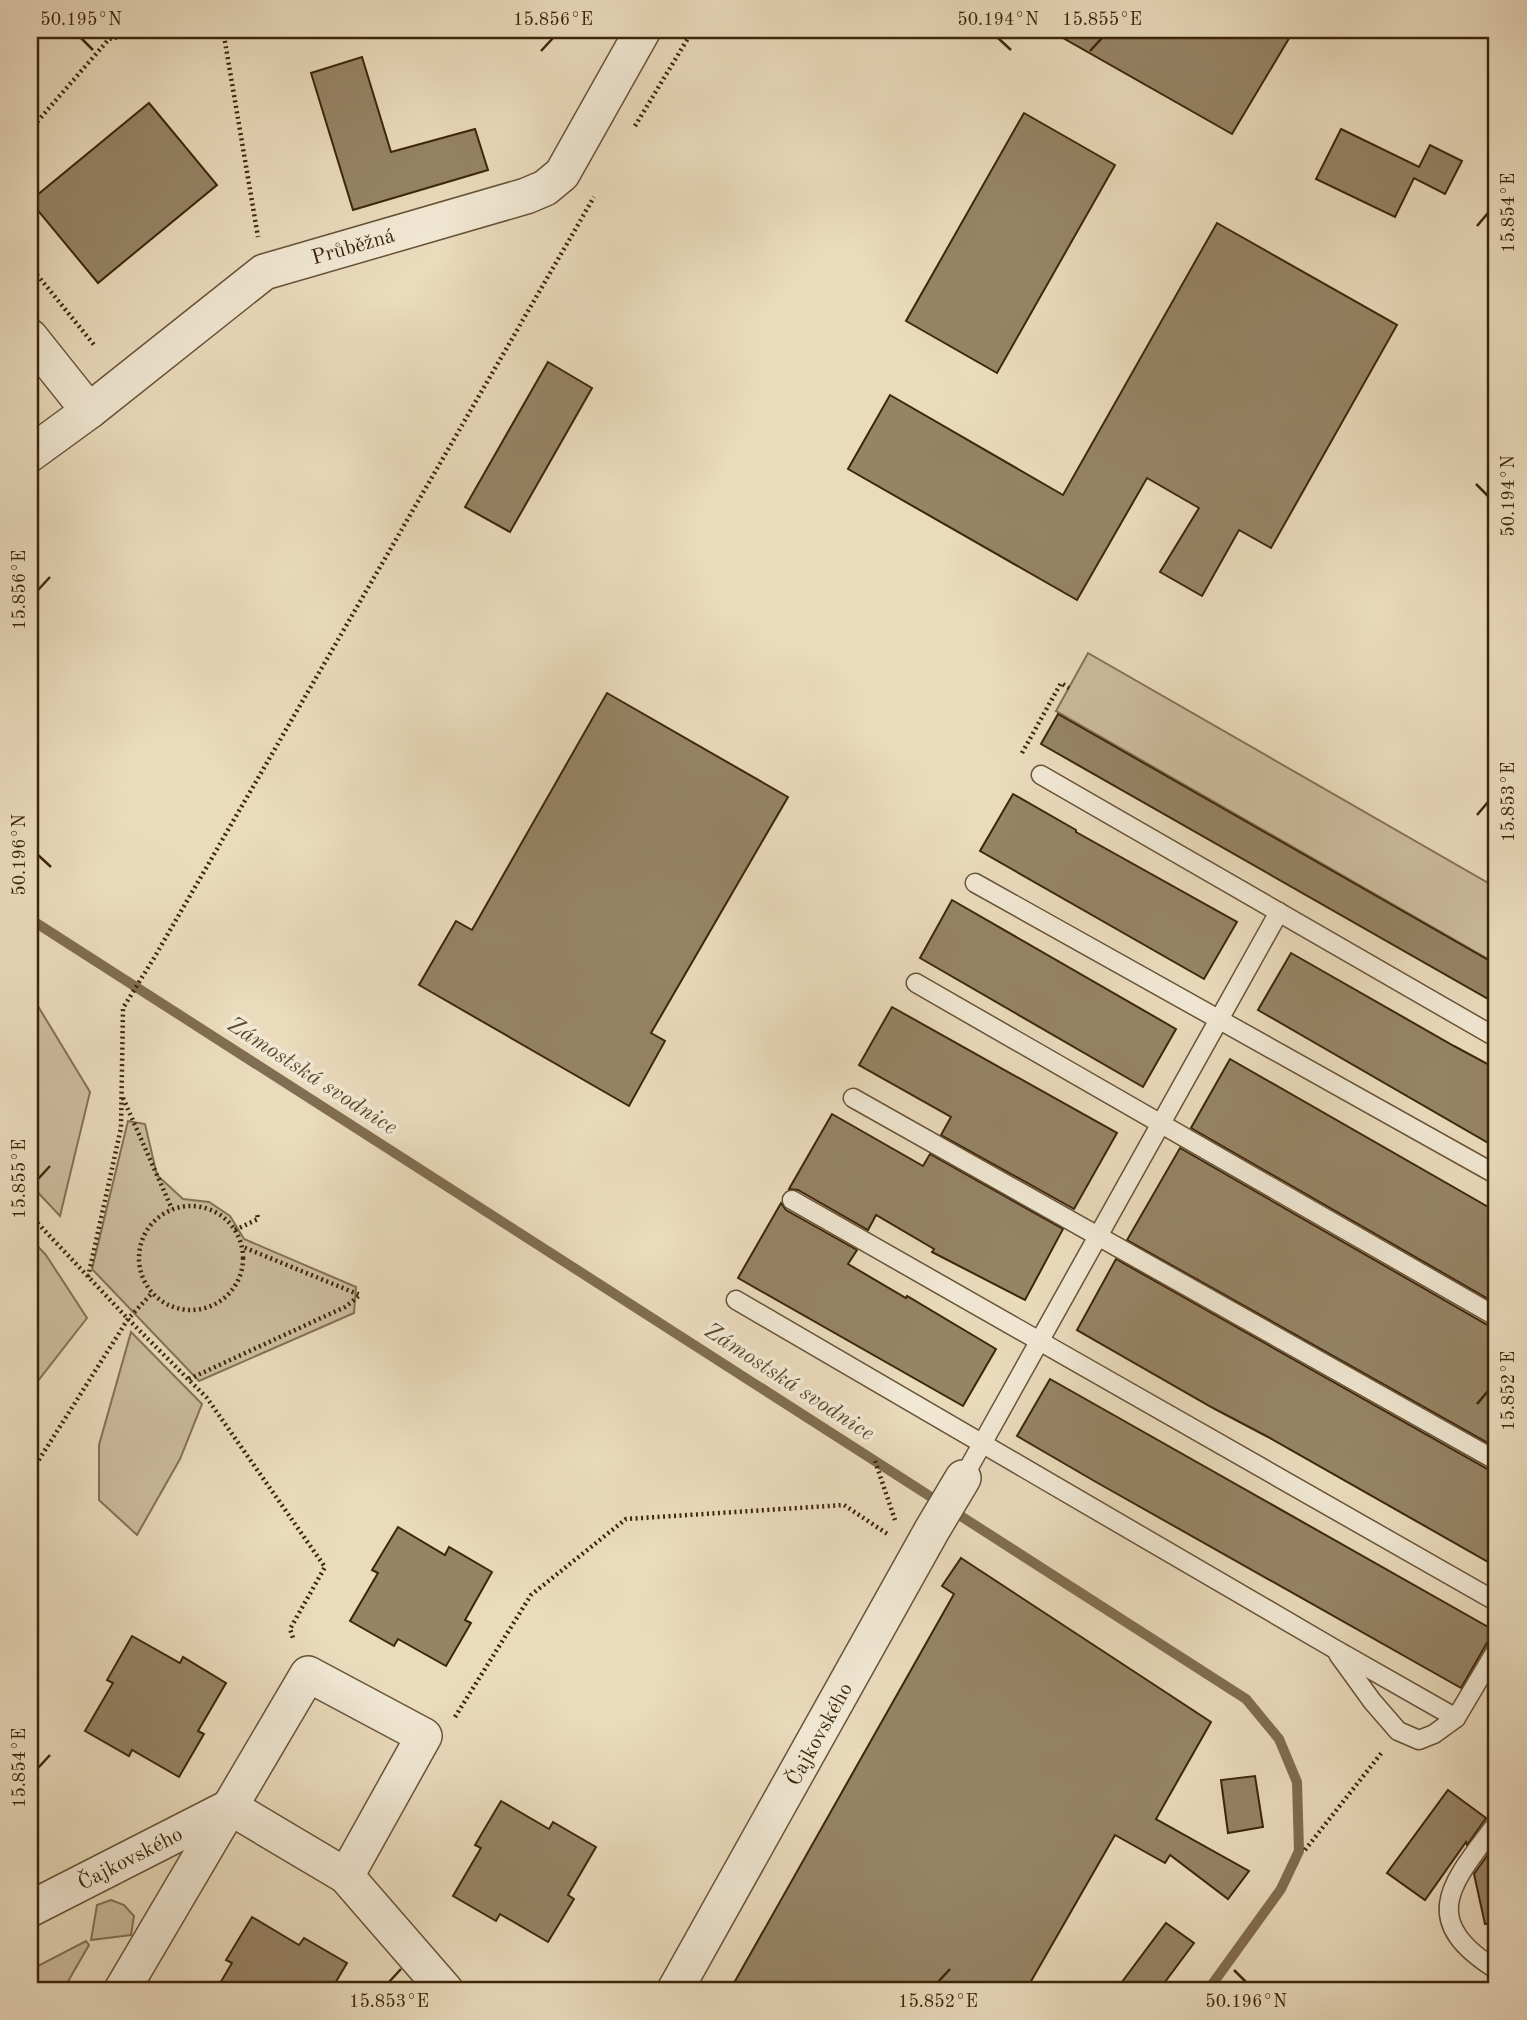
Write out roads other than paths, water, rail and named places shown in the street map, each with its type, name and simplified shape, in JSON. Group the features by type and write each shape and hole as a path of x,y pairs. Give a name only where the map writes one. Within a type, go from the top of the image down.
{"street":[{"name":"Průběžná","path":"30,454 89,411 264,272 526,196 545,188 562,174 643,30"},
{"path":"30,337 89,411"},
{"name":"Čajkovského","path":"675,1990 918,1543 963,1478"},
{"name":"Čajkovského","path":"122,1990 308,1674 424,1736 346,1876"},
{"path":"230,1807 346,1876 446,1990"},
{"name":"Čajkovského","path":"30,1909 230,1807"}],"lane":[{"path":"1041,775 1497,1038"},
{"path":"975,883 1497,1175"},
{"path":"963,1478 1279,912"},
{"path":"916,983 1497,1317"},
{"path":"853,1098 1497,1461"},
{"path":"792,1200 1497,1602"},
{"path":"736,1300 1456,1718"},
{"path":"1334,1648 1372,1701 1398,1731 1419,1740 1434,1734 1456,1718 1497,1649"},
{"path":"1497,1823 1459,1874 1449,1899 1449,1914 1452,1926 1464,1944 1477,1957 1497,1970"}],"waterway":[{"name":"Zámostská svodnice","path":"30,919 1246,1699 1279,1739 1297,1782 1299,1851 1281,1889 1208,1990"}]}
